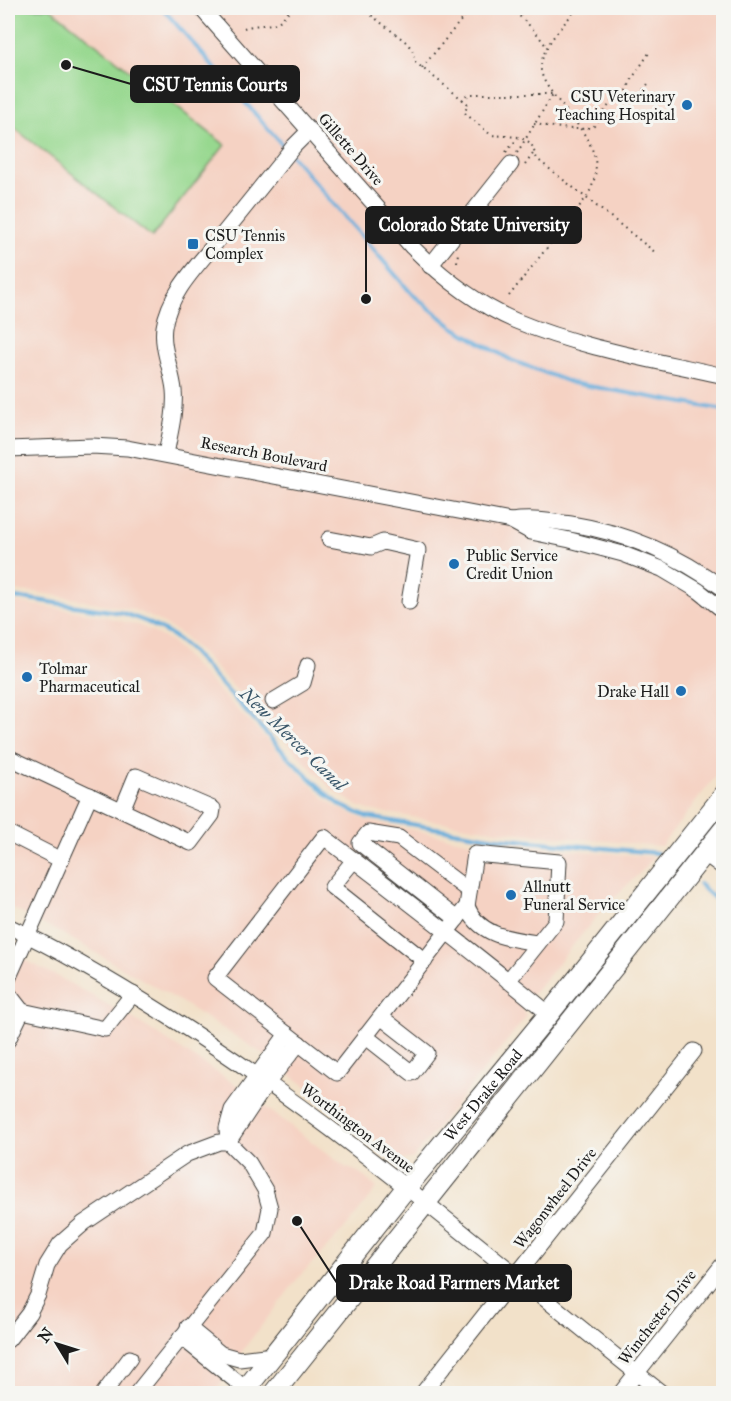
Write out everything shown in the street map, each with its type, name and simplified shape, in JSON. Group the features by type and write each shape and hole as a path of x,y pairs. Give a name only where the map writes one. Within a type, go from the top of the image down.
{"main road":[{"path":"704,853 699,845 699,838 718,802"},
{"name":"West Drake Road","path":"244,1391 718,802"},
{"name":"West Drake Road","path":"273,1394 723,829"}],"street":[{"name":"Gillette Drive","path":"201,8 411,247 430,266 462,291 514,320 561,337 723,376"},
{"path":"166,454 174,404 174,389 163,330 167,311 173,298 205,257 294,146 310,130"},
{"path":"430,266 511,164"},
{"name":"Research Boulevard","path":"8,449 92,446 128,448 511,521 531,532 623,554 662,568 699,591 723,611"},
{"name":"Research Boulevard","path":"511,521 532,518 596,528 628,537 667,553 699,571 723,589"},
{"path":"330,539 371,548 383,542 418,550 409,602"},
{"path":"273,701 303,683 308,665"},
{"path":"8,758 191,843 212,815 213,809 136,776 122,810"},
{"path":"8,979 90,795"},
{"path":"8,833 61,860"},
{"path":"425,961 332,887 360,843 368,833 399,838 468,899"},
{"path":"468,899 447,933 337,1073 215,978 324,837 352,858 447,933 508,981 549,1014"},
{"path":"360,843 457,919"},
{"path":"704,853 723,868"},
{"path":"508,981 556,921 559,862 475,854 468,899 470,917 497,937 538,943"},
{"name":"Worthington Avenue","path":"8,926 133,994 262,1078 518,1275 663,1394"},
{"path":"8,993 22,1011 105,1029 133,994"},
{"path":"8,1040 22,1011"},
{"path":"365,1036 412,1073 427,1053 381,1017"},
{"path":"136,1394 265,1233 270,1208 265,1190 249,1163 228,1142 226,1128 232,1110 262,1078 293,1039"},
{"name":"Wagonwheel Drive","path":"422,1394 694,1051"},
{"path":"8,1340 29,1312 38,1295 47,1265 60,1244 84,1223 187,1154 219,1142 228,1142"},
{"name":"Winchester Drive","path":"620,1394 723,1263"},
{"path":"184,1332 221,1354 239,1359 273,1355"},
{"path":"184,1332 244,1391"},
{"path":"103,1394 130,1358"}],"path":[{"path":"244,28 253,24 274,24 292,8"},
{"path":"362,8 406,42 412,49 416,63 462,100 468,106 464,112 490,135 519,137 531,143 537,159 656,253"},
{"path":"422,68 471,8"},
{"path":"511,8 534,30 547,47"},
{"path":"509,296 586,198 592,189 597,170 594,154 580,128 544,81 540,67 547,47 577,8"},
{"path":"625,97 629,82 643,65 650,51"},
{"path":"534,124 580,128 594,126 614,100 637,97 648,84"},
{"path":"462,100 470,94 553,94"},
{"path":"511,164 553,94"},
{"path":"602,107 606,110"}],"shaded area":[{"path":"8,8 723,8 723,767 661,846 498,831 369,810 358,806 332,790 182,635 159,621 132,609 36,592 8,591"},
{"path":"8,601 94,614 141,626 170,641 324,798 336,807 365,820 471,842 653,857 645,868 606,905 522,1007 526,1017 413,1158 402,1160 394,1157 371,1135 260,1052 178,1000 72,939 8,906"},
{"path":"8,952 55,975 137,1021 235,1084 345,1167 358,1172 377,1188 349,1224 299,1277 245,1347 215,1393 8,1393"}],"green space":[{"path":"8,8 50,8 225,145 152,237 8,123"}],"waterway":[{"path":"162,8 286,149"},
{"path":"291,155 412,294 453,327 511,360 572,383 724,410"},
{"name":"New Mercer Canal","path":"8,598 123,613 147,622 173,636 190,650 286,755 330,797 342,806 367,817 496,838 657,853"},
{"name":"New Mercer Canal","path":"699,884 724,907"}],"place":[{"name":"CSU Tennis Courts","path":"66,65"},
{"name":"CSU Veterinary Teaching Hospital","path":"687,105"},
{"name":"CSU Tennis Complex","path":"193,244"},
{"name":"Colorado State University","path":"366,299"},
{"name":"Public Service Credit Union","path":"454,564"},
{"name":"Tolmar Pharmaceutical","path":"27,677"},
{"name":"Drake Hall","path":"681,691"},
{"name":"Allnutt Funeral Service","path":"511,895"},
{"name":"Drake Road Farmers Market","path":"297,1221"}]}
